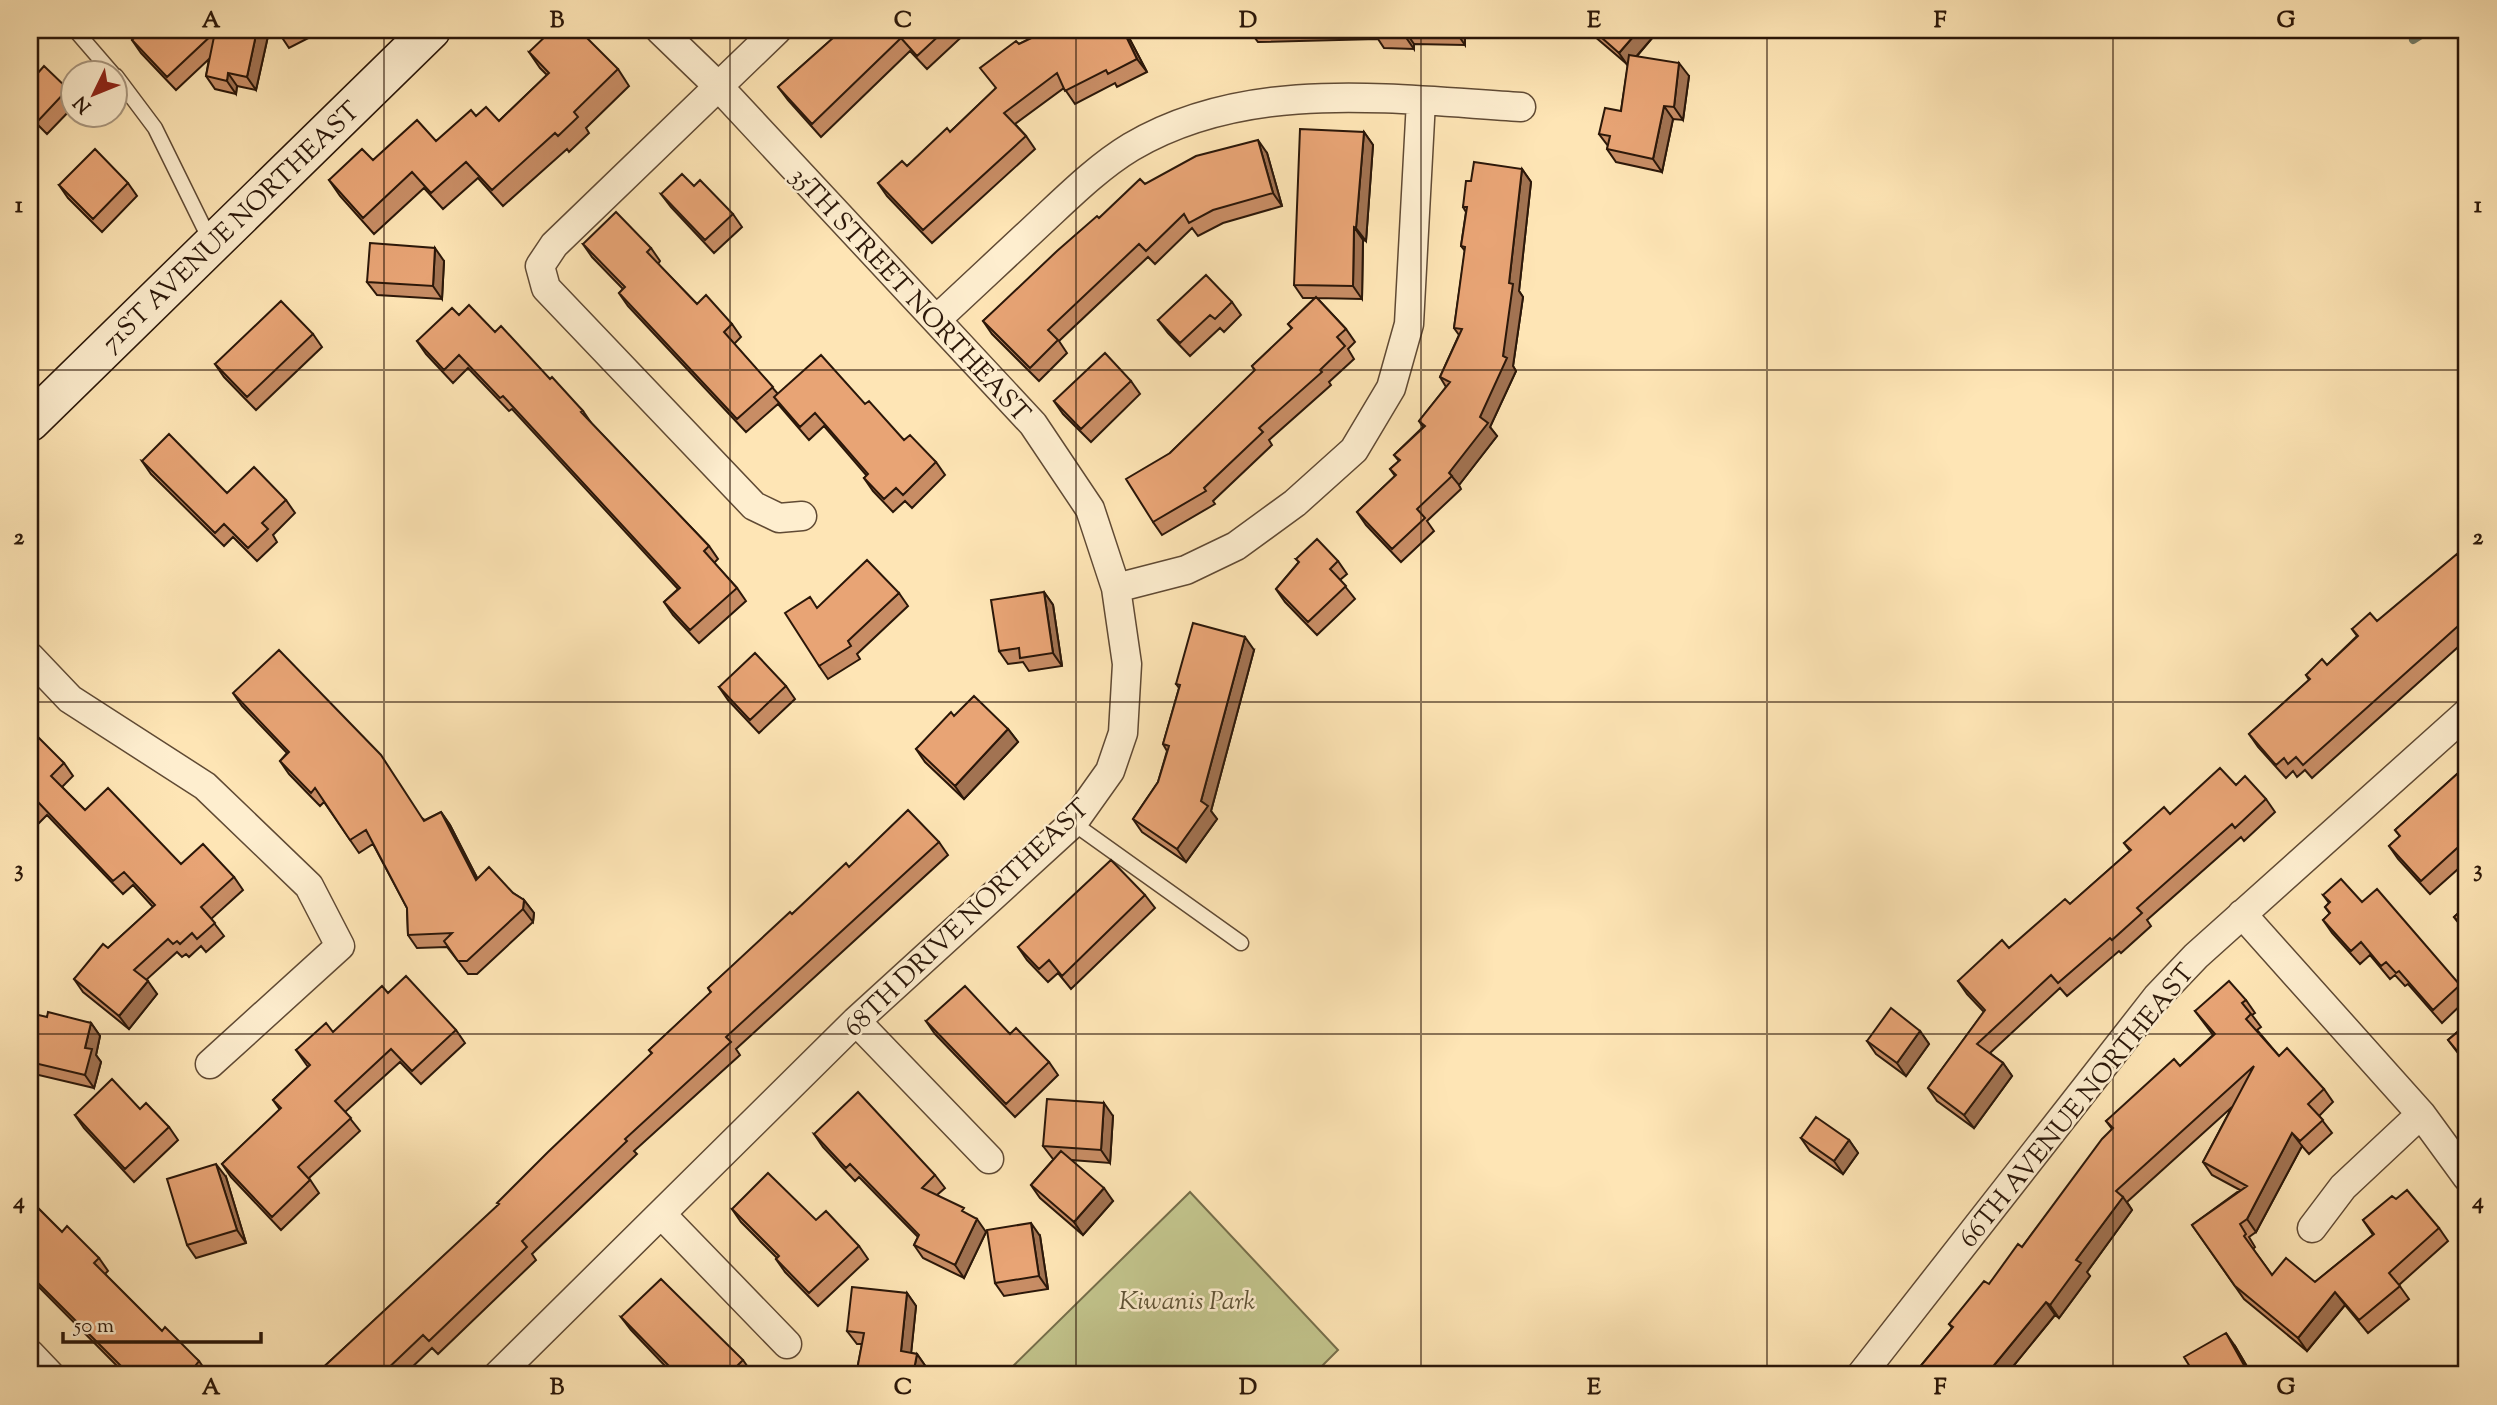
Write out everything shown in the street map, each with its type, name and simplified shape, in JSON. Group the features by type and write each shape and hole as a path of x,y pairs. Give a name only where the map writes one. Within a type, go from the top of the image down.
{"street":[{"name":"71ST AVENUE NORTHEAST","path":"30,422 430,30"},
{"name":"35TH STREET NORTHEAST","path":"660,30 718,86 1033,424 1090,509 1116,588"},
{"path":"776,30 554,245 540,266 546,288 754,506 779,518 802,516"},
{"path":"936,320 1067,197 1129,148 1172,125 1235,105 1327,98 1521,107"},
{"path":"1116,588 1186,570 1236,545 1295,503 1354,450 1391,388 1409,324 1421,101"},
{"name":"68TH DRIVE NORTHEAST","path":"498,1375 856,1021 1073,823 1110,771 1123,733 1127,664 1116,588"},
{"path":"30,657 70,699 205,786 309,886 340,946 209,1064"},
{"name":"66TH AVENUE NORTHEAST","path":"1861,1375 2157,997 2242,914 2467,713"},
{"path":"2242,914 2421,1114 2467,1177"},
{"path":"856,1021 989,1159"},
{"path":"2312,1228 2343,1187 2421,1114"},
{"path":"662,1215 787,1344"},
{"path":"30,1354 50,1375"}],"lane":[{"path":"75,30 101,60"},
{"path":"130,96 155,128 212,244"},
{"path":"1073,823 1241,943"}],"green space":[{"name":"Kiwanis Park","path":"1190,1192 1338,1350 1313,1375 1004,1375"}],"building":[{"path":"135,30 257,30 247,77 228,73 227,81 206,76 215,32 167,77 132,40 138,34"},
{"path":"277,30 290,30 280,35"},
{"path":"552,30 579,30 618,69 574,112 578,117 558,136 555,133 492,190 466,162 431,193 412,172 363,218 329,180 362,149 373,160 417,120 436,141 471,110 476,116 486,107 499,121 549,73 529,52"},
{"path":"945,30 917,56 901,38 812,124 778,87 833,38 827,32"},
{"path":"1048,30 1123,30 1137,59 1108,74 1106,70 1065,91 1057,73 1004,113 1026,136 923,230 878,183 902,161 907,166 947,128 950,132 996,88 980,68 1016,41 1019,44"},
{"path":"1375,30 1456,32 1405,31 1405,36 1375,35"},
{"path":"1593,30 1639,30 1619,53"},
{"path":"1629,55 1679,63 1674,107 1664,106 1653,159 1607,149 1610,136 1599,134 1605,108 1621,111"},
{"path":"44,66 60,81 60,98 38,121 30,112 30,82"},
{"path":"1300,129 1364,132 1356,228 1354,227 1353,286 1294,285"},
{"path":"1258,140 1273,193 1213,210 1189,223 1184,214 1146,251 1139,244 1048,330 1058,340 1030,368 983,321 1057,251 1097,216 1099,218 1140,179 1145,184 1196,156"},
{"path":"95,149 128,183 93,219 59,185"},
{"path":"1474,162 1522,169 1509,283 1513,284 1503,356 1507,358 1480,417 1488,423 1449,473 1452,476 1417,509 1425,518 1392,549 1357,512 1396,475 1390,469 1400,460 1394,455 1425,426 1419,421 1450,382 1440,377 1462,329 1454,328 1465,247 1461,246 1467,207 1463,207 1466,181 1471,181"},
{"path":"682,174 694,186 700,180 733,214 705,240 661,194"},
{"path":"616,212 651,248 647,252 697,304 706,295 732,324 724,332 773,387 737,419 619,293 625,287 583,244"},
{"path":"370,243 435,248 433,286 367,282"},
{"path":"1206,275 1232,302 1215,319 1210,315 1180,343 1158,320"},
{"path":"1316,297 1346,329 1337,337 1345,346 1320,370 1322,372 1259,428 1263,432 1204,488 1206,491 1153,522 1126,479 1170,453 1255,370 1252,366 1292,328 1288,324"},
{"path":"281,301 313,334 247,397 215,364"},
{"path":"469,305 495,332 501,326 550,379 552,377 583,411 581,412 709,546 704,551 737,588 690,630 664,602 680,588 503,396 500,398 459,355 444,370 417,341 452,308 459,315"},
{"path":"1105,353 1131,381 1081,429 1054,401"},
{"path":"821,355 865,404 869,401 904,440 910,435 936,462 903,495 896,488 884,499 864,478 868,474 815,413 800,427 774,397"},
{"path":"169,434 227,493 254,467 286,500 262,523 268,529 248,548 224,524 215,533 142,461"},
{"path":"1317,539 1338,561 1330,569 1346,586 1308,622 1276,589 1299,562 1296,559"},
{"path":"2457,554 2467,565 2467,618 2303,765 2296,757 2288,764 2284,758 2276,765 2249,734 2310,679 2306,675 2322,659 2327,665 2358,636 2352,629 2370,613 2377,621"},
{"path":"867,560 899,593 848,641 851,646 819,666 785,613 810,597 817,608"},
{"path":"1044,592 1053,653 1020,658 1019,648 999,651 991,600"},
{"path":"1193,623 1245,637 1201,801 1208,806 1177,849 1133,819 1158,782 1169,746 1163,744 1180,685 1176,684"},
{"path":"279,650 381,755 424,821 441,812 476,880 489,867 513,893 524,900 523,909 467,961 458,961 444,941 452,933 408,935 407,908 366,830 350,840 315,788 311,793 280,761 289,752 233,693"},
{"path":"755,653 786,686 750,720 719,687"},
{"path":"974,696 1008,729 955,786 916,749 951,712 954,716"},
{"path":"35,734 64,763 51,776 85,810 108,788 181,864 203,844 234,877 201,907 215,923 197,939 192,933 180,944 177,941 173,944 168,939 134,970 148,981 119,1016 74,979 103,944 108,948 155,905 124,872 113,881 38,802 30,810 30,739"},
{"path":"2467,765 2467,839 2421,881 2389,846 2400,836 2395,830"},
{"path":"2220,768 2236,785 2245,776 2266,799 2235,828 2232,824 2137,908 2142,913 2112,940 2110,938 2058,983 2051,975 1977,1044 2003,1063 1964,1115 1928,1088 1985,1010 1958,981 2002,940 2009,948 2065,899 2070,904 2131,850 2124,843 2164,807 2170,814"},
{"path":"908,810 939,842 726,1037 731,1042 625,1139 627,1141 522,1241 527,1247 429,1341 423,1335 381,1375 315,1375 499,1204 497,1203 548,1152 652,1053 649,1050 711,992 708,988 846,863 849,867"},
{"path":"1111,860 1145,895 1062,976 1049,960 1039,969 1018,947"},
{"path":"2341,879 2362,902 2377,889 2460,985 2433,1010 2399,971 2396,973 2386,962 2381,966 2361,942 2351,951 2323,920 2330,913 2325,907 2330,902 2323,895"},
{"path":"2467,905 2467,931 2454,917"},
{"path":"406,976 456,1030 412,1071 391,1049 335,1101 351,1118 298,1167 310,1180 272,1217 222,1164 281,1108 273,1100 310,1065 296,1050 326,1023 333,1032 382,986 388,993"},
{"path":"2229,981 2246,1000 2242,1003 2251,1014 2246,1019 2279,1056 2287,1048 2324,1089 2308,1104 2323,1120 2300,1141 2292,1133 2247,1219 2240,1224 2246,1234 2244,1236 2272,1275 2286,1258 2315,1282 2374,1234 2363,1220 2392,1196 2396,1199 2407,1190 2439,1228 2389,1273 2400,1286 2359,1320 2335,1292 2298,1338 2235,1286 2192,1225 2247,1186 2203,1162 2254,1066 2116,1191 2123,1197 2076,1260 2081,1263 2050,1305 2046,1302 1986,1375 1927,1375 1919,1368 1953,1327 1949,1324 1984,1281 1989,1284 2018,1244 2022,1247 2113,1128 2106,1121 2174,1059 2180,1066 2215,1034 2195,1011"},
{"path":"965,986 1010,1034 1016,1028 1049,1062 1006,1104 926,1021"},
{"path":"1891,1008 1920,1031 1897,1063 1867,1041"},
{"path":"48,1012 91,1023 85,1048 92,1049 85,1075 30,1062 30,1013 47,1017"},
{"path":"2467,1024 2467,1063 2448,1040"},
{"path":"112,1079 140,1109 146,1103 169,1127 125,1169 75,1115"},
{"path":"858,1092 935,1175 922,1188 964,1208 962,1211 977,1219 955,1265 914,1245 919,1235 850,1164 846,1168 814,1134"},
{"path":"1047,1099 1104,1103 1101,1150 1043,1146"},
{"path":"1816,1117 1849,1140 1834,1161 1801,1138"},
{"path":"1061,1151 1104,1188 1074,1222 1031,1185"},
{"path":"216,1164 237,1230 187,1245 167,1179"},
{"path":"768,1173 816,1220 826,1211 859,1246 809,1293 776,1259 779,1256 732,1209"},
{"path":"30,1200 62,1232 67,1226 99,1258 94,1263 162,1331 165,1327 199,1361 196,1365 206,1375 130,1375 30,1275"},
{"path":"1031,1223 1039,1276 995,1283 987,1230"},
{"path":"661,1279 743,1360 728,1375 669,1375 665,1372 670,1367 621,1317"},
{"path":"852,1287 907,1293 901,1351 917,1354 913,1375 856,1375 864,1333 847,1331"},
{"path":"2226,1333 2245,1367 2230,1375 2195,1375 2184,1357"},
{"path":"572,1367 580,1375 564,1375"}],"waterway":[{"path":"2413,40 2429,30"}]}
